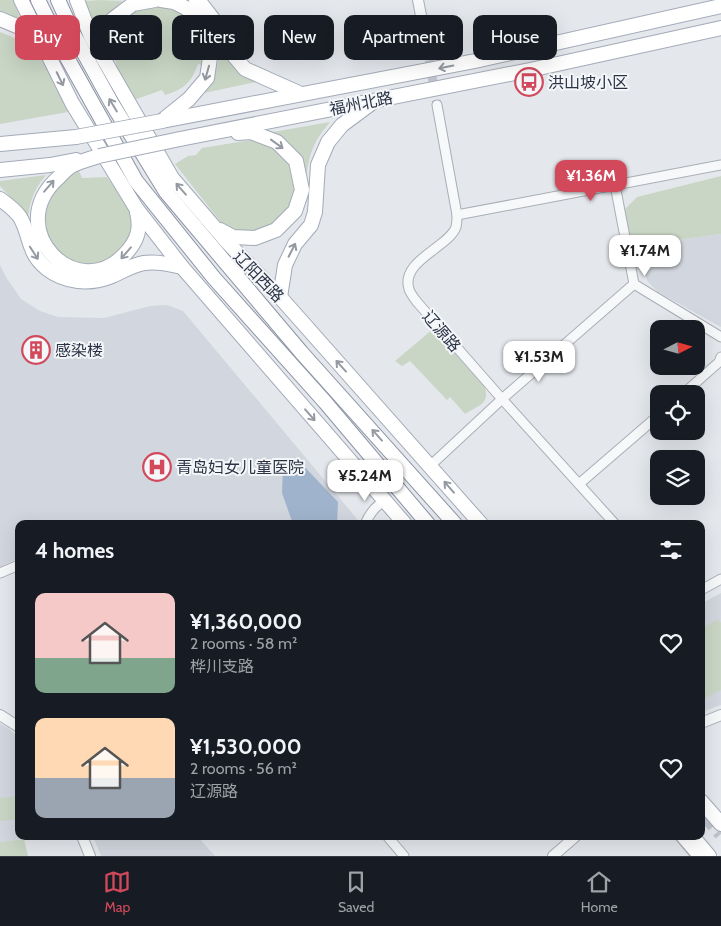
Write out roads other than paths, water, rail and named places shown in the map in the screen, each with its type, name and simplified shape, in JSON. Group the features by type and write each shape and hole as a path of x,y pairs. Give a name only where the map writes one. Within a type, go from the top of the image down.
{"main road":[{"path":"21,0 28,15"},
{"name":"辽阳西路","path":"38,0 65,54 136,181 214,278 324,402 425,520"},
{"name":"辽阳西路","path":"58,0 74,36 111,102 166,192 301,352 452,520"},
{"name":"辽阳西路","path":"76,0 91,37 172,178 477,520"},
{"path":"106,63 102,48 113,19 133,4 155,0"},
{"path":"161,0 174,2 186,8 204,24 211,50 207,78 189,99 162,121"},
{"path":"196,0 216,24 230,50 245,69 301,94"},
{"name":"福州北路","path":"0,144 76,137 162,121 475,61 721,6"},
{"path":"0,20 15,26"},
{"name":"福州北路","path":"0,170 50,165 99,156 530,70 721,28"},
{"path":"50,60 72,103 136,208 182,267 402,520"},
{"path":"280,297 285,265 295,244 311,225 315,212 318,165 328,142 342,125 378,99"},
{"path":"180,139 251,132 277,142 296,161 302,190 295,211 276,230 255,238 233,237 213,226"},
{"path":"99,156 72,165 49,185 42,195 37,207 36,218 37,229 44,247 51,255 70,268 94,271 109,267 126,254 140,231 136,208"},
{"path":"0,199 20,216 30,246 39,261 46,268 70,280 82,282 103,279 134,265 153,262 182,267"},
{"path":"705,806 721,824"},
{"path":"685,840 699,856"},
{"path":"696,840 710,856"}],"street":[{"path":"418,0 421,15"},
{"path":"437,106 457,215 721,165"},
{"path":"615,185 634,284 721,337"},
{"name":"辽源路","path":"457,215 456,228 444,241 413,266 409,275 408,288 417,302 502,399 611,520"},
{"path":"430,466 502,399 634,284"},
{"path":"693,385 720,361"},
{"path":"579,484 650,423"},
{"path":"367,520 380,504 385,501"},
{"path":"0,573 15,567"},
{"path":"705,588 721,579"},
{"path":"0,715 15,724"},
{"path":"705,721 721,715"},
{"path":"84,840 90,856"},
{"path":"390,840 404,856"},
{"path":"553,856 571,840"}],"water":[{"path":"297,459 338,502 337,520 292,520 282,493 283,468"}],"tunnel":[{"path":"429,60 437,105"},
{"path":"705,815 721,834"}],"place":[{"name":"洪山坡小区","path":"529,82"},
{"name":"感染楼","path":"36,350"},
{"name":"青岛妇女儿童医院","path":"157,467"}]}
